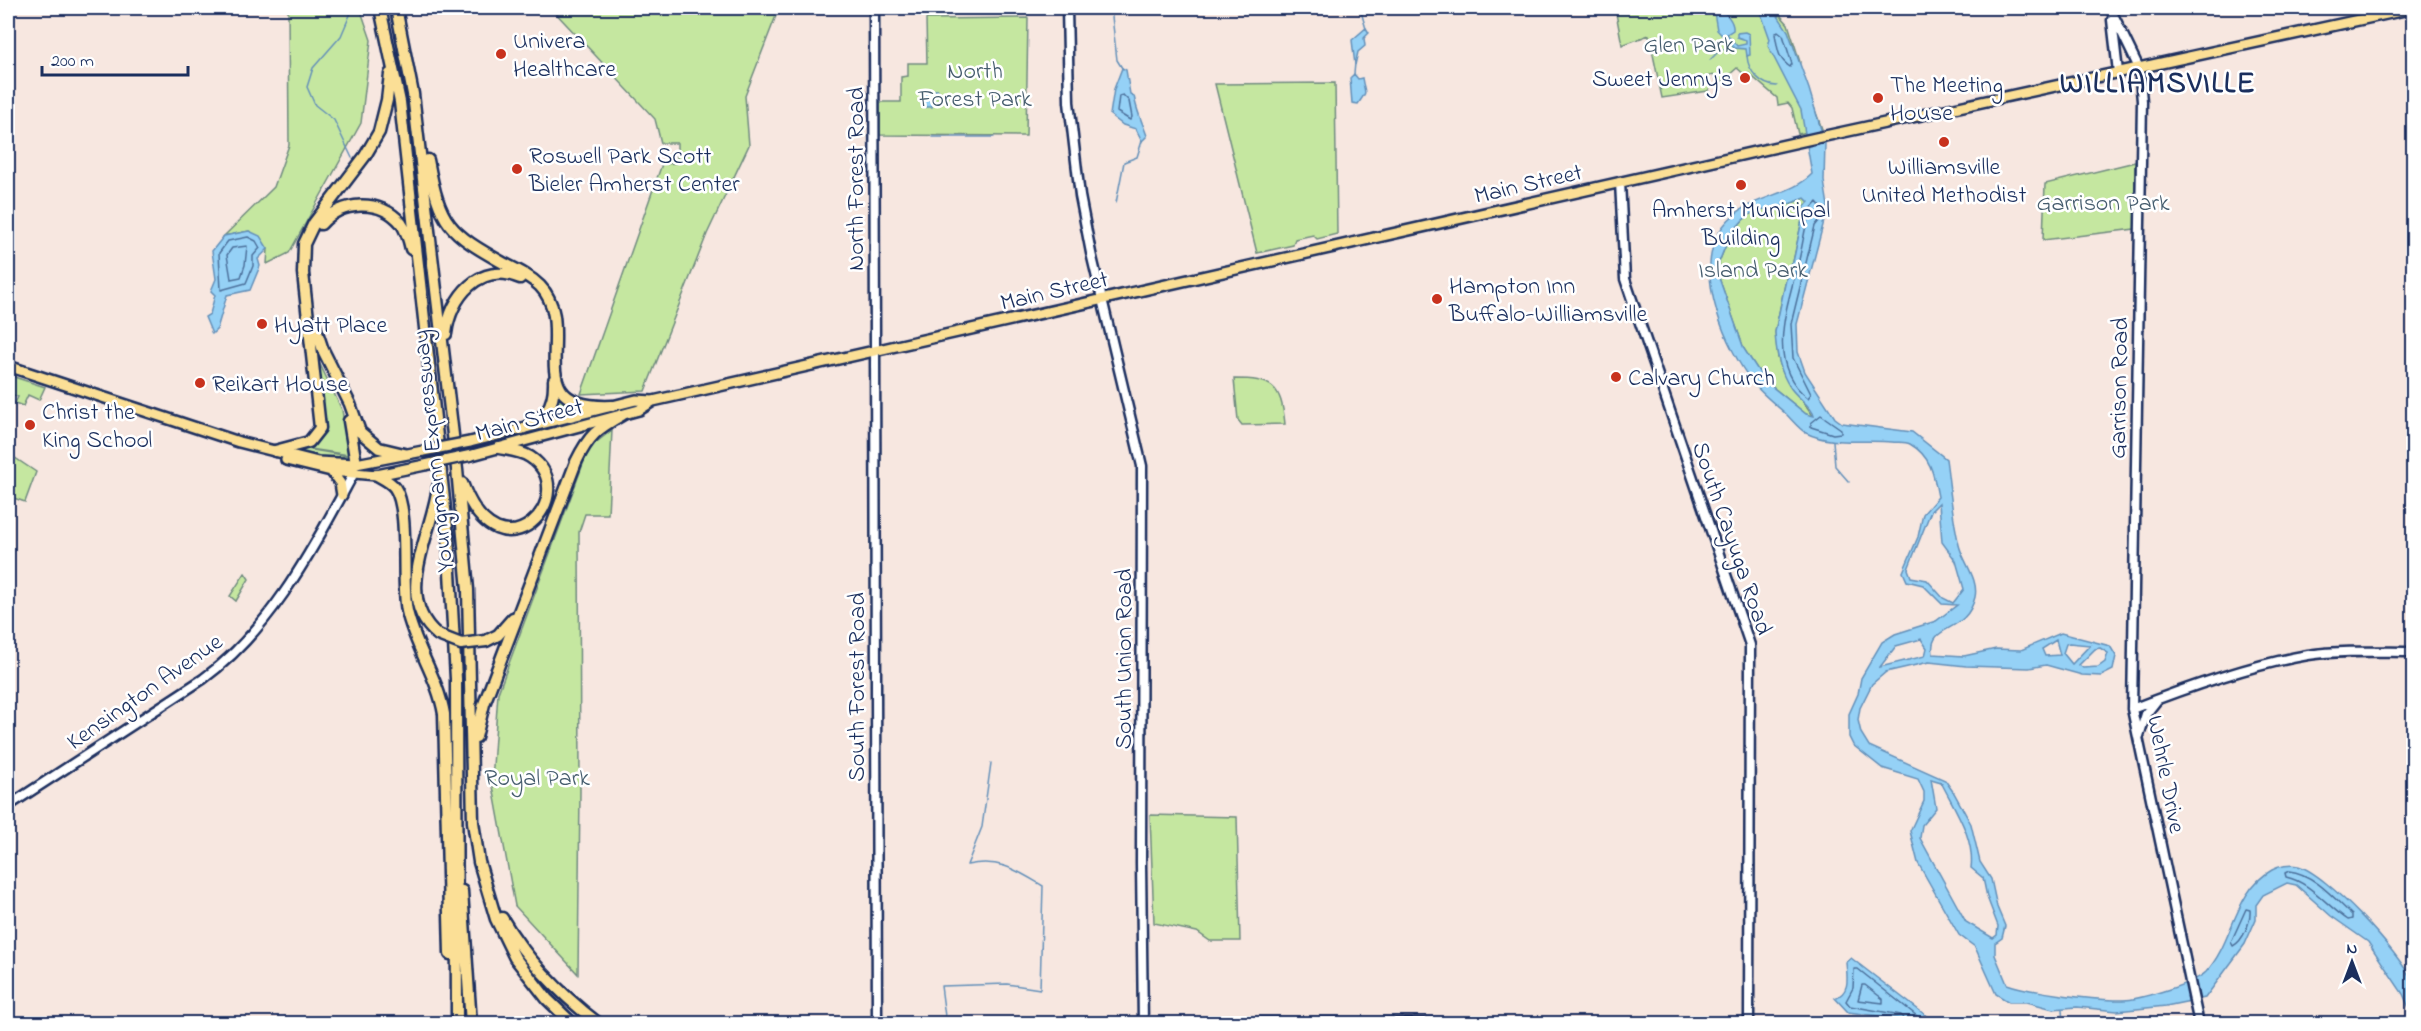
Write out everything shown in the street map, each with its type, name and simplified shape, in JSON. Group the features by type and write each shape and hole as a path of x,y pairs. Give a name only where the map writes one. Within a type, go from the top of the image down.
{"highway":[{"name":"Youngmann Expressway","path":"380,8 400,102 448,536 456,679 458,861"},
{"name":"Youngmann Expressway","path":"396,8 413,94 457,469 468,590 474,833 481,876 487,892"},
{"path":"275,451 309,442 320,428 302,263 305,239 314,223 365,156 379,132 389,92 389,44"},
{"path":"413,94 433,188 446,222 465,241 528,277 545,292 551,309 557,380 563,394 581,405 612,406"},
{"path":"355,468 358,456 356,426 350,404 323,350 315,323 307,263 311,240 320,224 334,212 358,205 378,208 391,214 403,225 419,273"},
{"path":"444,355 450,312 461,292 471,284 486,276 506,274 533,285 545,299 550,316 554,394 550,407 538,422 522,429"},
{"path":"308,318 321,358 345,403 355,468"},
{"path":"472,758 484,704 576,462 586,440 594,432 622,415"},
{"path":"356,426 364,438 379,448 400,455"},
{"path":"457,469 471,505 487,524 507,531 528,526 538,518 545,507 548,497 545,476 531,457 499,448"},
{"path":"440,459 437,497 415,590 420,616 438,635 461,644 486,641 507,626 524,602"},
{"path":"377,475 388,481 399,494 407,609 441,699 444,714 448,914 457,1022"},
{"path":"457,1022 458,861"},
{"path":"458,861 465,909 471,1023"},
{"path":"487,892 503,936 515,958 547,999 573,1023"},
{"path":"487,892 525,954 547,979 599,1023"},
{"path":"1260,1023 1480,1023"}],"main road":[{"name":"Main Street","path":"239,442 256,451 317,469 331,471 355,468 400,455 470,442 636,400 653,401 1823,136 2414,8"},
{"name":"Main Street","path":"8,366 239,442 377,475 499,448 639,410 653,401"},
{"path":"317,469 355,468"},
{"path":"331,471 340,483 342,495"}],"street":[{"name":"North Forest Road","path":"874,8 875,350"},
{"name":"South Union Road","path":"1067,8 1072,138 1091,253 1142,466 1143,1023"},
{"path":"2111,12 2139,68"},
{"path":"2111,12 2118,72"},
{"name":"Garrison Road","path":"2132,709 2142,109 2139,68"},
{"name":"South Cayuga Road","path":"1620,182 1625,279 1750,645 1749,1023"},
{"name":"South Forest Road","path":"875,350 877,1023"},
{"name":"Kensington Avenue","path":"8,806 204,679 229,659 278,599 342,495 355,468"},
{"name":"Wehrle Drive","path":"2199,1023 2132,709 2307,656 2348,652 2414,652"},
{"path":"2139,739 2143,719 2157,700"}],"green space":[{"path":"288,8 360,8 371,40 361,123 289,253 267,264 268,249 249,231 224,236 274,187 289,145"},
{"path":"551,8 779,8 745,96 749,145 707,234 645,391 581,394 662,164 677,163 677,143 661,143 655,119"},
{"name":"Glen Park","path":"1615,8 1778,8 1788,24 1800,62 1799,66 1822,129 1798,134 1792,108 1788,103 1778,105 1777,98 1748,73 1745,75 1737,68 1719,84 1713,75 1706,77 1710,87 1708,91 1662,98 1649,35 1622,45"},
{"name":"North Forest Park","path":"1028,18 1026,136 880,135 880,102 901,102 901,77 908,76 908,63 927,63 926,19"},
{"path":"1335,83 1337,234 1317,239 1313,235 1295,239 1293,245 1257,253 1215,84"},
{"name":"Garrison Park","path":"2135,162 2135,229 2043,240 2045,184"},
{"name":"Island Park","path":"1805,198 1809,202 1805,206 1793,262 1789,265 1775,332 1778,358 1783,373 1814,417 1806,414 1765,381 1744,349 1718,275 1719,262 1730,235 1743,220 1756,210 1778,208"},
{"path":"315,354 342,410 349,455 304,448 317,439"},
{"path":"8,375 45,387 39,400 28,395 23,406 15,403 18,397 8,393"},
{"path":"1234,379 1257,380 1272,386 1281,400 1285,424 1242,425 1238,420"},
{"path":"555,390 575,405 546,415"},
{"name":"Royal Park","path":"612,430 608,514 585,514 579,532 578,974 515,906 492,781 498,693 589,448"},
{"path":"301,448 351,457 323,457 297,451"},
{"path":"8,456 36,472 25,502 8,496"},
{"path":"245,573 249,579 236,601 230,596"},
{"path":"1150,815 1237,817 1240,941 1210,941 1197,932 1154,923"}],"water":[{"path":"1759,8 1777,8 1778,16 1788,31 1809,89 1825,143 1824,181 1828,206 1797,324 1798,352 1805,372 1835,418 1842,423 1912,432 1946,459 1957,534 1976,590 1970,609 1964,618 1936,637 1933,654 1964,656 1996,649 2021,650 2061,633 2110,646 2116,656 2113,670 2101,676 2082,675 2046,665 2029,668 1929,662 1886,672 1872,684 1860,708 1858,720 1861,733 1869,746 1945,780 1971,824 1980,862 1991,879 1997,907 2005,926 2002,938 1995,943 1995,955 2007,984 2070,996 2122,1000 2182,985 2206,972 2215,960 2241,904 2259,879 2275,869 2295,865 2326,883 2343,898 2393,952 2412,981 2413,1017 2403,994 2368,942 2331,916 2296,885 2287,883 2263,895 2256,905 2256,919 2245,944 2205,998 2166,1006 2117,1011 2077,1007 2053,1009 2027,1002 2009,1002 1996,994 1975,947 1959,935 1918,863 1910,831 1924,801 1924,792 1918,779 1882,768 1853,745 1849,737 1849,714 1858,694 1861,678 1882,642 1895,634 1936,621 1957,605 1942,604 1923,585 1907,581 1903,572 1918,537 1923,514 1938,497 1930,467 1923,454 1908,443 1837,441 1816,437 1801,429 1764,395 1743,368 1724,332 1712,291 1710,270 1712,251 1718,234 1727,221 1738,211 1790,189 1812,174 1801,110 1768,46 1770,39","holes":["1805,198 1809,202 1805,206 1793,262 1789,265 1775,332 1777,354 1786,381 1814,416 1806,414 1765,381 1744,349 1718,275 1719,262 1730,235 1743,220 1756,210 1778,208","1939,503 1942,542 1956,561 1964,589 1953,603 1943,598 1927,580 1911,577 1908,569 1931,511","1921,639 1927,648 1925,656 1880,667 1896,646","2056,640 2060,655 2045,656 2042,649","2069,643 2090,645 2072,664 2063,653 2066,644","2100,648 2108,653 2105,662 2098,667 2083,668 2079,665 2095,649","1931,779 1941,782 1967,834 1971,868 1983,878 1987,897 1998,926 1997,935 1993,938 1966,922 1920,838 1922,825 1936,808"]},
{"path":"1719,9 1731,21 1733,30 1727,34 1737,46 1746,44 1746,40 1737,37 1737,33 1749,34 1750,55 1747,56 1746,49 1734,48 1717,30 1714,12"},
{"path":"1366,28 1369,33 1364,38 1365,46 1358,52 1355,65 1352,40"},
{"path":"1122,68 1126,70 1130,94 1134,96 1147,136 1142,141 1136,129 1123,125 1110,115 1114,89"},
{"path":"1354,74 1358,79 1362,78 1365,90 1358,104 1352,103 1350,78"},
{"path":"923,90 938,90 938,96 932,96 932,107 923,107"},
{"path":"249,231 260,236 268,249 258,259 260,266 250,290 227,295 217,329 212,334 205,317 210,314 215,295 211,291 216,279 212,251 224,236"},
{"path":"1851,958 1933,1021 1932,1023 1848,1012 1835,998 1846,988 1846,962"}],"waterway":[{"path":"352,158 334,120 315,105 307,87 313,68 341,36 353,8"},
{"path":"1111,8 1117,60 1122,68"},
{"path":"1360,8 1366,29"},
{"path":"1700,11 1715,15"},
{"path":"1720,50 1727,49 1730,45"},
{"path":"1710,60 1718,52"},
{"path":"1747,56 1756,77 1777,86"},
{"path":"1354,74 1355,63"},
{"path":"932,137 994,137"},
{"path":"1116,203 1124,162 1137,157 1142,141"},
{"path":"1833,441 1835,466 1849,482"},
{"path":"946,1024 941,986 1007,984 1040,989 1043,886 1016,870 998,864 967,865 982,827 991,763"},
{"path":"2062,1009 2063,1024"}],"place":[{"name":"Univera Healthcare","path":"501,54"},
{"name":"Sweet Jenny's","path":"1745,78"},
{"name":"The Meeting House","path":"1878,98"},
{"name":"Williamsville United Methodist","path":"1944,142"},
{"name":"Roswell Park Scott Bieler Amherst Center","path":"517,169"},
{"name":"Amherst Municipal Building","path":"1741,185"},
{"name":"Hampton Inn Buffalo-Williamsville","path":"1437,299"},
{"name":"Hyatt Place","path":"262,324"},
{"name":"Calvary Church","path":"1616,377"},
{"name":"Reikart House","path":"200,383"},
{"name":"Christ the King School","path":"30,425"}],"district":[{"name":"WILLIAMSVILLE","path":"2158,82"}]}
